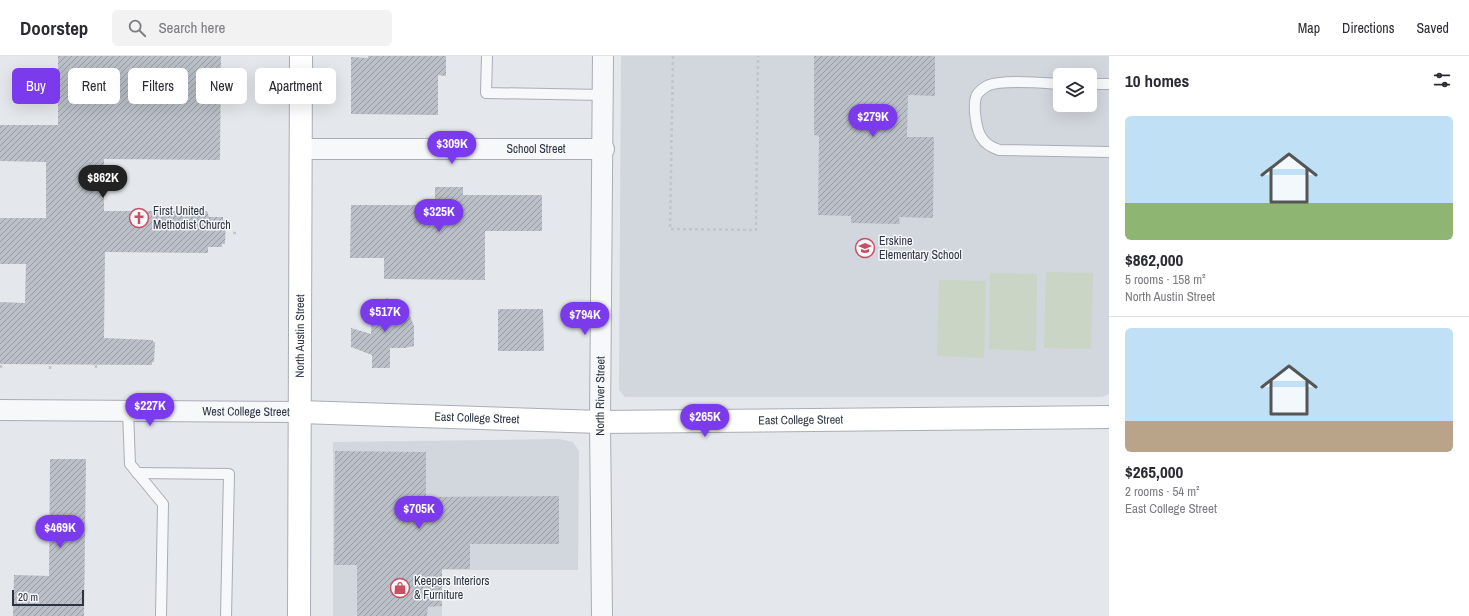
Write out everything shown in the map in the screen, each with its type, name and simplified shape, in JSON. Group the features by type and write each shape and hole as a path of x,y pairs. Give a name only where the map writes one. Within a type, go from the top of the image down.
{"street":[{"name":"North Austin Street","path":"299,616 301,56"},
{"name":"North River Street","path":"602,616 600,422 604,56"},
{"name":"School Street","path":"301,149 604,149"},
{"name":"West College Street","path":"0,410 300,412"},
{"name":"East College Street","path":"300,412 600,422 1109,417"}],"lane":[{"path":"487,56 486,93 604,95"},
{"path":"1053,84 1008,83 987,85 976,97 976,126 981,138 990,147 999,150 1109,152"},
{"path":"1097,84 1109,84"},
{"path":"128,411 130,464 163,504 161,616"},
{"path":"137,473 229,474 226,616"}],"path":[{"path":"673,56 670,229 756,230 758,56"},
{"path":"50,365 50,370"},
{"path":"96,365 96,370"}],"shaded area":[{"name":"Erskine Elementary School","path":"621,56 1109,56 1109,394 1102,397 625,397 619,390"},
{"path":"559,439 573,442 579,451 578,570 442,570 442,616 333,616 333,442"}],"green space":[{"path":"1046,272 1093,273 1091,349 1044,348"},
{"path":"990,273 1037,274 1036,351 989,349"},
{"path":"939,280 986,281 984,358 937,356"}],"building":[{"path":"58,56 221,56 221,68 196,68 196,104 221,104 220,160 104,159 104,211 207,211 209,217 223,217 223,220 226,220 225,244 222,244 222,247 208,247 208,253 105,252 104,338 153,340 153,342 155,342 154,362 152,362 152,365 0,364 0,302 25,303 26,264 0,264 0,218 46,218 46,162 0,161 0,125 58,125 58,104 60,104 60,68 58,68"},
{"path":"368,56 446,56 446,76 438,75 438,115 351,114 351,57 368,58"},
{"path":"814,56 935,56 935,96 908,95 907,137 934,137 933,218 899,217 900,224 851,223 851,216 818,215 819,136 814,135"},
{"path":"435,187 463,187 463,195 542,195 542,231 485,231 485,280 384,279 384,258 350,258 351,205 435,205"},
{"path":"387,298 410,316 414,326 414,346 405,348 390,348 390,368 372,368 372,355 351,347 351,328 371,334 372,306"},
{"path":"498,309 543,309 544,351 498,351"},
{"path":"335,451 426,452 426,497 559,496 559,544 470,544 470,569 442,569 442,606 428,607 427,616 357,616 357,565 334,565"},
{"path":"50,459 86,459 84,616 13,616 14,575 49,576"}],"place":[{"name":"First United Methodist Church","path":"139,218"},
{"name":"Erskine Elementary School","path":"865,248"},
{"name":"Keepers Interiors & Furniture","path":"400,588"}]}
